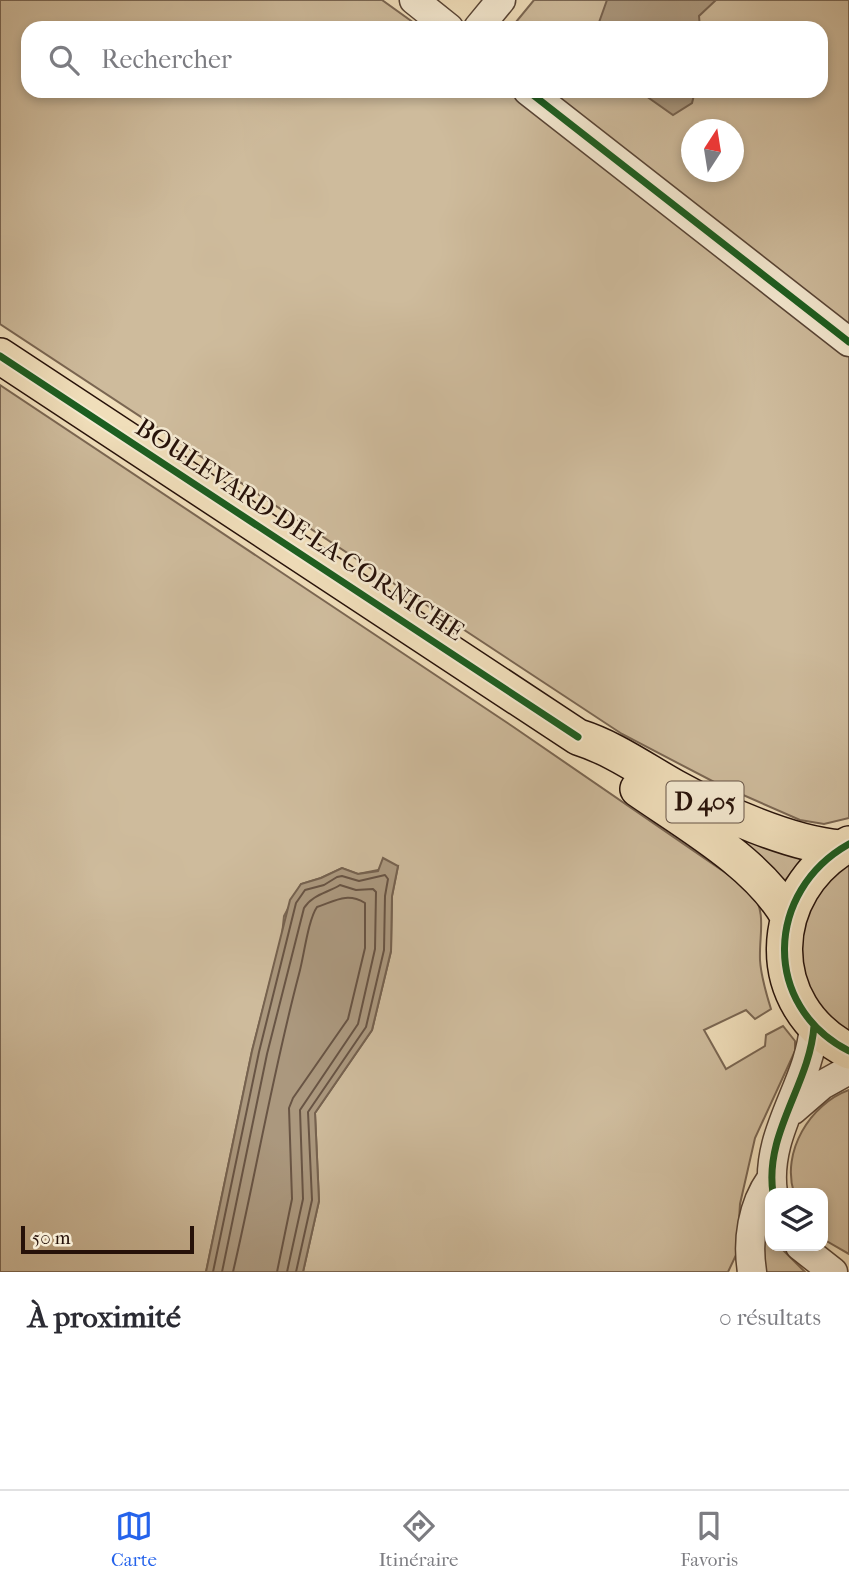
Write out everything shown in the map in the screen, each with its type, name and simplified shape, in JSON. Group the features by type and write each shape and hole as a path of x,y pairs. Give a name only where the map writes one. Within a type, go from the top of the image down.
{"main road":[{"name":"BOULEVARD DE LA CORNICHE","path":"0,356 578,737 601,745 713,806 785,836 818,846 845,846"},
{"name":"BOULEVARD DE LA CORNICHE","path":"578,737 592,756 754,873 779,899 788,916"},
{"path":"845,846 814,871 794,900 788,916 784,949 789,982 800,1005 814,1026 849,1051"}],"street":[{"path":"414,0 440,21"},
{"path":"484,21 501,0"},
{"path":"537,98 849,342"},
{"path":"752,1272 750,1253 754,1214 759,1196 772,1186 774,1147 813,1046 814,1026"},
{"path":"786,1118 810,1093 849,1070"},
{"path":"806,1251 833,1272"}],"shaded area":[{"path":"0,0 382,0 411,21 21,21 21,98 828,98 828,21 517,21 534,0 849,0 849,818 824,824 800,820 718,784 622,734 0,324"},
{"path":"0,385 512,726 752,891 761,916 761,966 771,1009 755,1019 746,1010 704,1030 726,1069 765,1046 766,1035 783,1026 795,1041 795,1051 755,1138 740,1204 737,1253 728,1272 303,1272 319,1201 315,1113 372,1030 391,951 392,896 398,866 358,874 342,868 301,884 284,916 282,935 252,1051 206,1272 0,1272"},
{"path":"680,805 803,857 784,882"},
{"path":"849,857 849,1039 809,1001 795,934 836,865"},
{"path":"849,1090 849,1254 828,1242 828,1188 793,1188 791,1177 795,1146 802,1131 822,1106"},
{"path":"765,1224 765,1251 784,1251 805,1272 760,1272"}],"water":[{"path":"607,0 716,0 699,16 699,21 600,21"},
{"path":"649,98 693,98 692,103 673,115"},
{"path":"383,858 398,866 392,896 391,951 372,1030 315,1113 319,1201 303,1272 206,1272 252,1051 290,900 301,884 342,868 358,874 378,871"}],"cycle path":[{"path":"537,98 849,342"},
{"path":"0,356 578,737"},
{"path":"849,844 821,865 801,890 789,918 784,948 788,978 800,1006 820,1031 849,1051"},
{"path":"773,1188 775,1150 805,1068 814,1026"}]}
